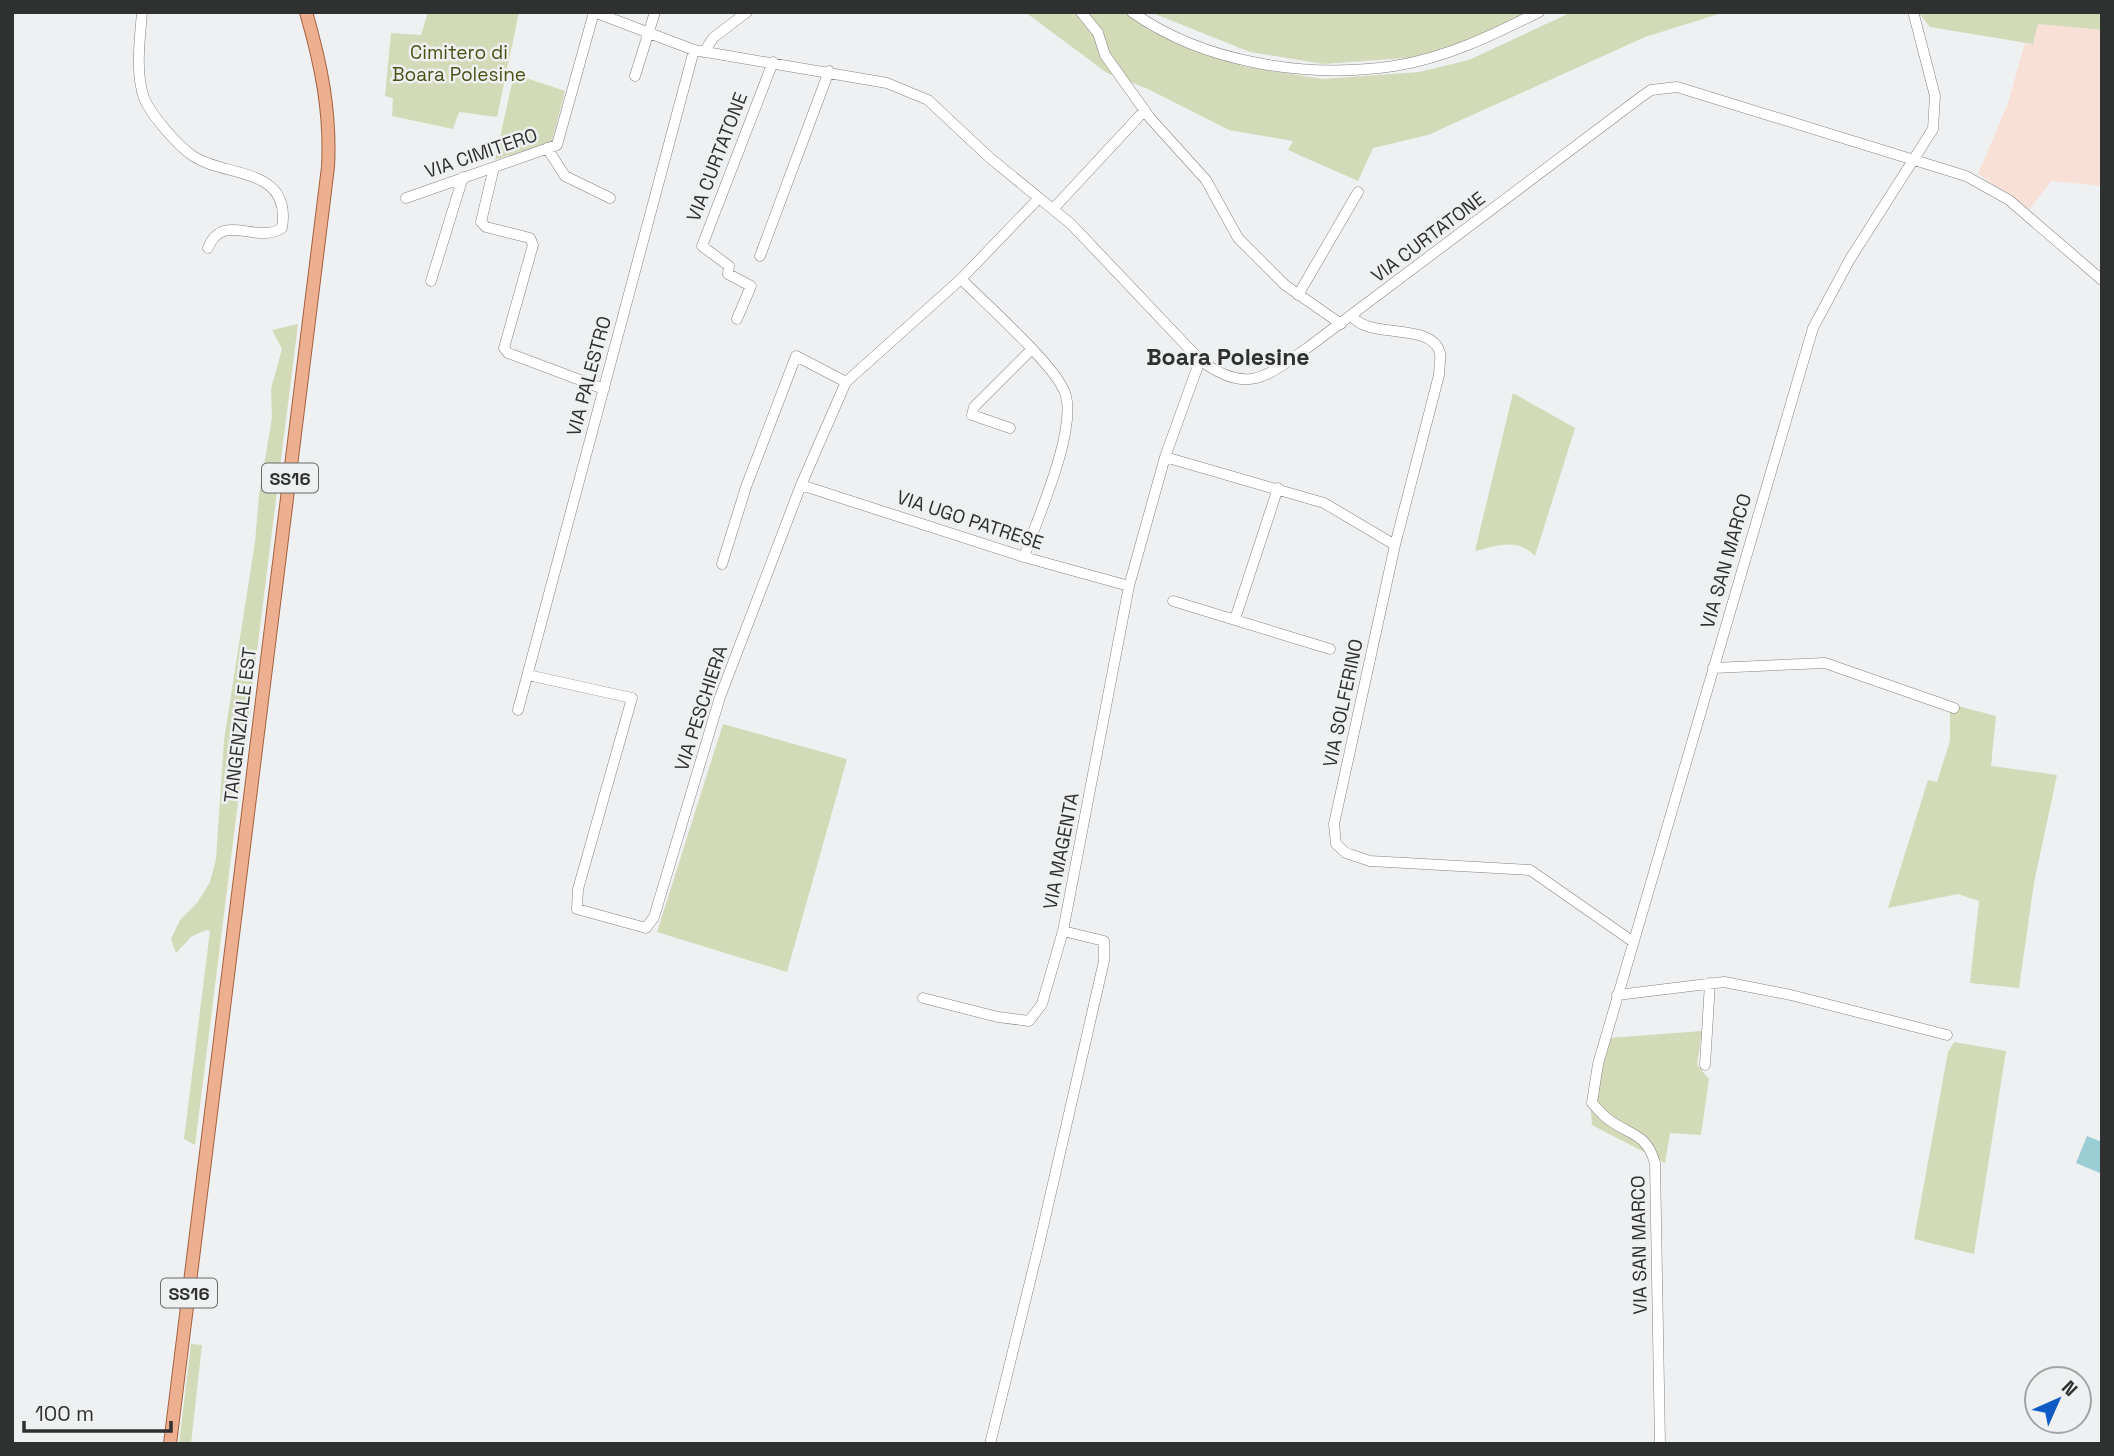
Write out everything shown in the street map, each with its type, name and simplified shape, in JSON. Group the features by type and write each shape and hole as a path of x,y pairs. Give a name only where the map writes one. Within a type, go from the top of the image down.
{"main road":[{"name":"TANGENZIALE EST","path":"170,1444 328,167 326,94 306,12"}],"street":[{"path":"142,12 139,46 145,100 172,137 194,157 267,183 279,196 282,228 278,231 265,234 233,228 219,232 208,248"},
{"name":"VIA CURTATONE","path":"594,12 613,16 646,34 699,51 887,83 928,100 990,158 1054,208 1200,360 1225,377 1241,381 1257,380 1282,366 1651,90 1677,87 1966,176 2009,200 2102,280"},
{"name":"VIA CIMITERO","path":"406,198 557,145 594,12"},
{"path":"635,76 655,12"},
{"path":"699,51 747,12"},
{"path":"1081,12 1098,33 1105,55 1145,110 1206,180 1238,238 1298,295 1341,324"},
{"path":"1132,12 1169,33 1220,54 1255,62 1326,70 1394,66 1435,56 1469,46 1539,12"},
{"name":"VIA SAN MARCO","path":"1660,1444 1655,1163 1650,1146 1632,1131 1608,1120 1592,1103 1598,1064 1813,328 1850,259 1917,159 1933,129 1936,108 1914,15"},
{"name":"VIA PALESTRO","path":"519,710 604,389 699,51"},
{"name":"VIA CURTATONE","path":"737,319 751,286 729,274 729,266 702,246 773,62"},
{"path":"760,257 829,71"},
{"path":"1054,208 1145,110"},
{"path":"547,148 565,176 610,198"},
{"path":"494,167 481,222 486,227 530,238 533,245 504,348 508,353 604,389"},
{"path":"431,281 463,177"},
{"path":"1298,295 1357,192"},
{"name":"VIA PESCHIERA","path":"528,676 632,698 578,890 577,909 646,928 654,916 720,697 801,485 846,382 961,279 1040,198"},
{"path":"961,279 1059,380 1068,400 1069,418 1024,557"},
{"name":"VIA SOLFERINO","path":"1352,316 1367,327 1418,335 1435,344 1440,354 1439,375 1395,545 1334,824 1336,844 1346,853 1370,861 1530,870 1632,941"},
{"path":"1010,428 972,415 974,407 1031,351"},
{"path":"722,564 746,487 796,356 846,382"},
{"name":"VIA MAGENTA","path":"990,1444 1104,961 1104,941 1063,931 1129,586 1165,457 1200,360"},
{"path":"1165,457 1324,503 1395,545"},
{"name":"VIA UGO PATRESE","path":"801,485 1024,557 1129,586"},
{"path":"1235,619 1278,488"},
{"path":"1172,601 1330,649"},
{"path":"1713,667 1825,663 1954,708"},
{"path":"923,998 998,1017 1028,1021 1042,1004 1063,931"},
{"path":"1617,995 1724,982 1791,995 1947,1035"},
{"path":"1705,1065 1710,983"}],"shaded area":[{"path":"2038,24 2102,30 2102,186 2051,181 2029,210 1978,174 2008,103 2025,43 2033,44"}],"green space":[{"name":"Cimitero di Boara Polesine","path":"428,12 519,12 497,117 459,112 453,129 392,116 393,98 385,96 391,33 421,35"},
{"path":"1025,12 1128,12 1149,30 1246,67 1323,79 1419,72 1469,60 1572,12 1725,12 1645,37 1428,135 1373,148 1358,181 1288,150 1293,141 1229,130 1148,89 1107,73"},
{"path":"1150,12 1537,12 1464,46 1417,57 1324,64 1250,52"},
{"path":"1918,12 2102,12 2102,30 2038,24 2033,44 1930,27"},
{"path":"514,74 565,91 552,141 495,160"},
{"path":"298,324 195,1145 184,1139 210,931 192,936 176,953 171,939 180,920 197,903 210,882 216,859 224,740 272,418 271,389 282,349 272,330"},
{"path":"1513,393 1575,428 1535,556 1521,546 1506,544 1475,551"},
{"path":"1950,704 1996,716 1991,766 2057,775 2034,883 2019,988 1970,983 1979,901 1958,894 1888,908 1928,780 1937,782 1950,741"},
{"path":"723,724 847,759 787,972 657,932"},
{"path":"1702,1031 1697,1065 1709,1079 1701,1135 1670,1133 1665,1163 1592,1125 1590,1100 1609,1038"},
{"path":"1954,1042 2006,1051 1974,1254 1914,1239 1948,1052"},
{"path":"191,1344 202,1345 191,1444 179,1444"}],"water":[{"path":"2087,1136 2102,1142 2102,1174 2076,1163"}],"district":[{"name":"Boara Polesine","path":"1228,357"}]}
